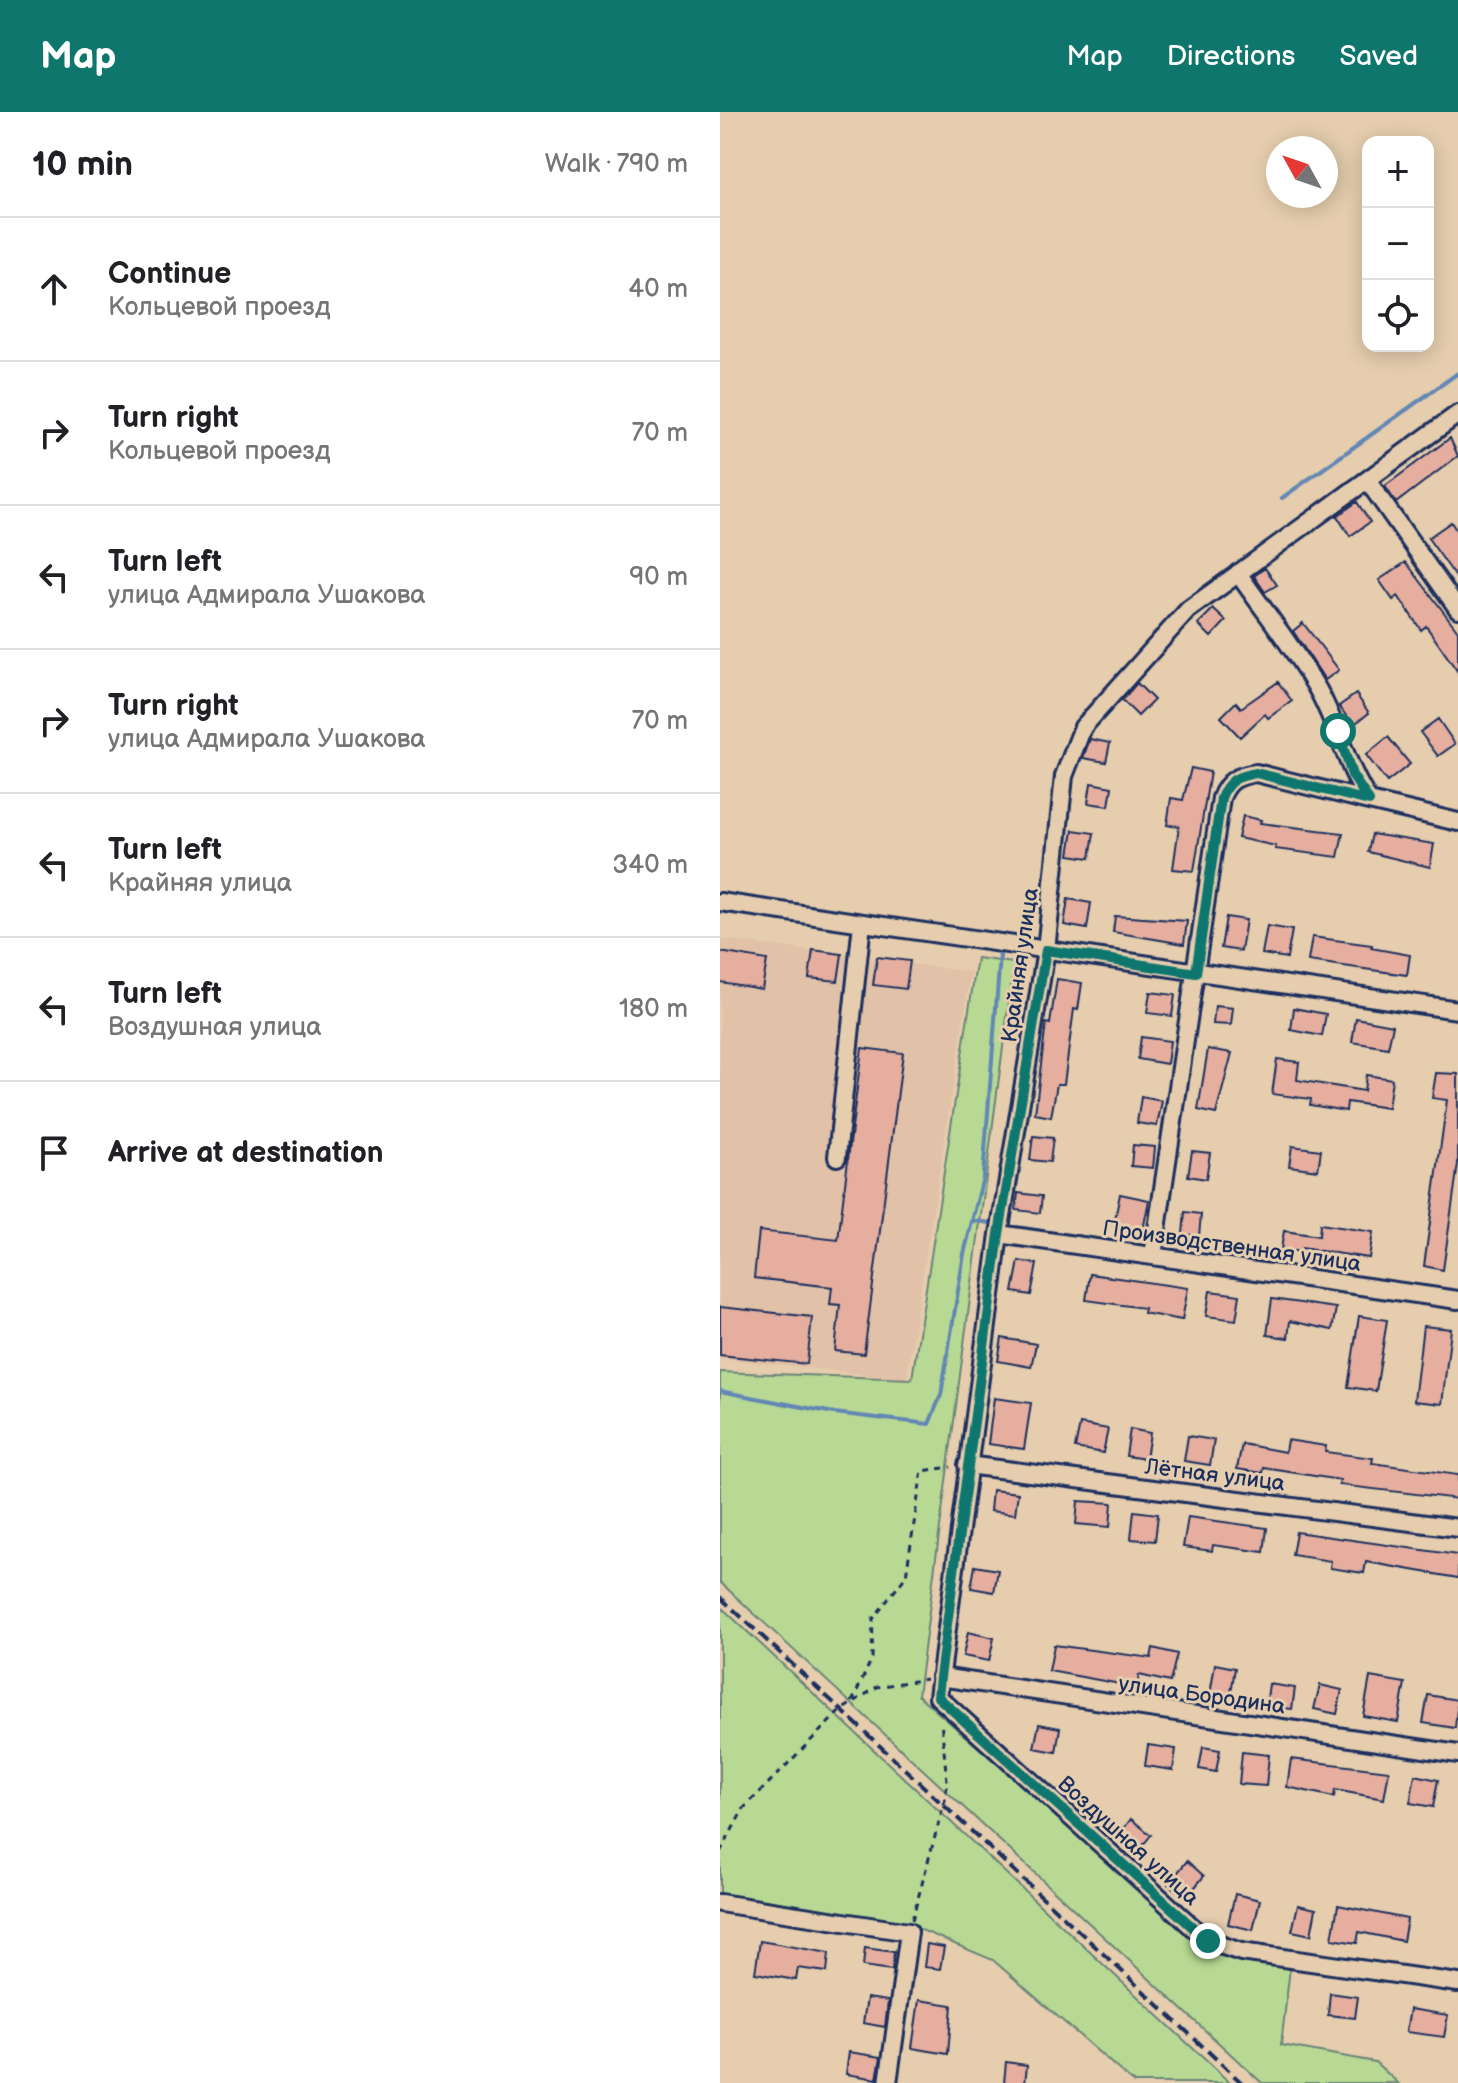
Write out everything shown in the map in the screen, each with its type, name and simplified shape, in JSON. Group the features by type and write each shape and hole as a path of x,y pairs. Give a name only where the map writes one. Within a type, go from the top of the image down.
{"street":[{"name":"Крайняя улица","path":"938,1697 999,1234 1046,950 1064,776 1073,744 1083,727 1188,610 1458,414"},
{"path":"1367,480 1458,609"},
{"path":"1238,573 1317,689 1338,731 1352,775 1369,801"},
{"path":"1153,1256 1221,798 1226,785 1238,776 1256,773 1458,822"},
{"path":"720,902 1458,1010"},
{"path":"837,1157 862,923"},
{"name":"Производственная улица","path":"999,1234 1458,1300"},
{"name":"Лётная улица","path":"967,1465 1458,1528"},
{"name":"улица Бородина","path":"940,1677 1458,1754"},
{"name":"Воздушная улица","path":"938,1697 1208,1941 1241,1952 1458,1983"},
{"path":"720,1903 909,1932 888,2083"}],"path":[{"path":"852,1702 872,1658 873,1619 906,1576 922,1471 967,1465"},
{"path":"720,1852 744,1808 795,1753 852,1702 877,1687 940,1677"},
{"path":"909,1932 945,1800 947,1781 938,1697"}],"shaded area":[{"path":"720,939 971,972 906,1379 720,1358"}],"green space":[{"path":"977,958 1014,963 918,1695 1210,1949 1290,1968 1281,2045 1375,2062 1398,2083 1262,2083 720,1582 720,1372 912,1379"},
{"path":"720,1606 1230,2083 1134,2083 993,1960 905,1923 720,1897"}],"building":[{"path":"1450,438 1458,456 1396,503 1385,486"},
{"path":"1357,502 1370,522 1350,536 1337,516"},
{"path":"1451,522 1458,533 1458,580 1428,538"},
{"path":"1406,562 1458,631 1458,672 1426,626 1421,630 1398,596 1393,600 1379,580"},
{"path":"1265,568 1277,585 1265,592 1254,576"},
{"path":"1213,609 1226,621 1211,637 1198,624"},
{"path":"1303,623 1339,670 1325,680 1293,631"},
{"path":"1278,682 1292,701 1268,718 1265,714 1240,737 1221,717 1236,702 1241,708"},
{"path":"1137,683 1154,700 1138,716 1122,700"},
{"path":"1356,694 1369,713 1353,725 1339,706"},
{"path":"1438,719 1455,744 1438,756 1420,732"},
{"path":"1388,737 1410,764 1387,782 1366,755"},
{"path":"1090,739 1110,743 1106,762 1083,758"},
{"path":"1191,768 1210,772 1194,871 1173,869 1179,826 1167,825 1171,798 1183,800"},
{"path":"1091,783 1112,787 1109,806 1088,803"},
{"path":"1243,816 1261,820 1260,823 1343,833 1338,857 1275,849 1276,846 1238,838"},
{"path":"1073,830 1094,833 1090,858 1069,855"},
{"path":"1372,834 1434,844 1430,867 1368,852"},
{"path":"1068,899 1091,903 1087,929 1064,925"},
{"path":"1115,916 1187,921 1184,944 1113,932"},
{"path":"1226,917 1246,920 1241,951 1221,948"},
{"path":"1267,926 1292,930 1287,958 1262,954"},
{"path":"1312,937 1372,945 1371,948 1410,955 1407,975 1308,961"},
{"path":"813,950 842,954 838,981 809,978"},
{"path":"720,952 767,960 762,989 720,982"},
{"path":"877,957 910,961 906,989 873,985"},
{"path":"1057,979 1082,983 1078,1010 1074,1009 1064,1084 1057,1084 1051,1117 1035,1114 1046,1023 1050,1024"},
{"path":"1150,992 1175,995 1172,1016 1147,1013"},
{"path":"1215,1006 1233,1008 1231,1025 1213,1024"},
{"path":"1294,1008 1326,1014 1322,1036 1291,1030"},
{"path":"1356,1018 1393,1025 1388,1048 1352,1042"},
{"path":"1141,1037 1170,1041 1167,1064 1138,1059"},
{"path":"862,1048 903,1053 864,1354 835,1351 840,1305 830,1304 832,1287 754,1278 759,1231 838,1240"},
{"path":"1208,1049 1232,1053 1216,1114 1198,1110"},
{"path":"1277,1059 1299,1062 1297,1080 1364,1091 1366,1075 1392,1079 1388,1108 1347,1102 1346,1111 1310,1105 1311,1099 1272,1094"},
{"path":"1436,1073 1458,1074 1458,1164 1443,1270 1424,1266 1447,1100 1432,1098"},
{"path":"1141,1097 1162,1101 1157,1126 1137,1123"},
{"path":"1033,1136 1053,1138 1050,1162 1030,1160"},
{"path":"1133,1145 1155,1147 1153,1168 1131,1166"},
{"path":"1292,1146 1321,1150 1318,1170 1289,1166"},
{"path":"1192,1151 1210,1153 1206,1179 1188,1176"},
{"path":"1018,1193 1042,1196 1040,1213 1016,1210"},
{"path":"1120,1194 1149,1200 1143,1230 1114,1224"},
{"path":"1185,1212 1201,1214 1199,1236 1183,1234"},
{"path":"1320,1224 1373,1232 1369,1258 1302,1248 1301,1252 1281,1249 1284,1231 1319,1236"},
{"path":"1019,1261 1037,1264 1031,1295 1013,1292"},
{"path":"1090,1274 1188,1288 1182,1320 1143,1313 1144,1308 1086,1300"},
{"path":"1210,1291 1240,1295 1236,1320 1206,1316"},
{"path":"1272,1299 1336,1308 1332,1330 1290,1321 1288,1338 1267,1335"},
{"path":"720,1307 812,1317 807,1364 720,1355"},
{"path":"1359,1316 1387,1320 1376,1391 1348,1387"},
{"path":"1423,1326 1451,1329 1442,1404 1414,1401"},
{"path":"1002,1338 1036,1344 1031,1367 998,1361"},
{"path":"994,1398 1031,1403 1024,1449 988,1444"},
{"path":"1080,1424 1108,1429 1103,1453 1075,1448"},
{"path":"1130,1429 1150,1433 1146,1459 1126,1456"},
{"path":"1188,1436 1214,1440 1210,1465 1184,1461"},
{"path":"1287,1440 1326,1446 1325,1452 1373,1458 1372,1463 1458,1475 1458,1499 1339,1485 1340,1480 1264,1468 1263,1473 1237,1469 1242,1444 1285,1452"},
{"path":"992,1490 1018,1493 1015,1514 990,1511"},
{"path":"1078,1501 1112,1503 1110,1527 1076,1524"},
{"path":"1134,1511 1158,1514 1155,1541 1131,1539"},
{"path":"1188,1517 1267,1528 1264,1552 1213,1545 1212,1551 1183,1547"},
{"path":"1296,1532 1458,1555 1458,1578 1366,1562 1364,1573 1330,1568 1331,1561 1292,1555"},
{"path":"975,1566 998,1570 994,1592 971,1588"},
{"path":"968,1632 994,1638 989,1661 963,1656"},
{"path":"1054,1645 1151,1658 1153,1648 1177,1654 1170,1682 1139,1675 1137,1687 1049,1671"},
{"path":"1215,1664 1235,1668 1230,1699 1210,1695"},
{"path":"1370,1677 1405,1683 1398,1722 1363,1716"},
{"path":"1269,1684 1295,1688 1292,1709 1266,1706"},
{"path":"1320,1685 1342,1690 1337,1714 1314,1709"},
{"path":"1428,1695 1458,1700 1455,1728 1423,1723"},
{"path":"1039,1724 1060,1728 1056,1752 1034,1748"},
{"path":"1148,1745 1176,1749 1173,1770 1145,1766"},
{"path":"1203,1747 1220,1750 1216,1772 1199,1769"},
{"path":"1242,1752 1269,1755 1266,1786 1239,1784"},
{"path":"1291,1759 1389,1771 1384,1799 1335,1790 1334,1797 1287,1787"},
{"path":"1415,1775 1438,1780 1433,1807 1410,1803"},
{"path":"1131,1819 1151,1835 1139,1850 1119,1835"},
{"path":"1187,1861 1204,1876 1186,1898 1168,1884"},
{"path":"1235,1894 1260,1900 1253,1930 1228,1924"},
{"path":"1298,1905 1316,1909 1311,1935 1292,1931"},
{"path":"1338,1905 1407,1919 1403,1941 1359,1932 1357,1943 1332,1939"},
{"path":"760,1941 829,1953 827,1972 798,1968 796,1980 755,1973"},
{"path":"927,1944 944,1947 940,1969 924,1967"},
{"path":"865,1948 894,1952 892,1970 863,1966"},
{"path":"1330,1993 1358,1997 1355,2018 1328,2015"},
{"path":"867,1998 888,2001 885,2027 863,2023"},
{"path":"919,2000 952,2005 948,2054 912,2048"},
{"path":"1410,2009 1448,2015 1444,2037 1406,2032"},
{"path":"849,2052 881,2057 877,2079 846,2074"},
{"path":"1006,2062 1027,2065 1025,2083 1004,2083"}],"waterway":[{"path":"1282,498 1458,373"},
{"path":"720,1391 834,1413 929,1424 941,1395 964,1254 983,1177 1000,955"},
{"path":"972,1221 993,1223"},
{"path":"1017,1227 1148,1247"},
{"path":"1163,1249 1458,1292"}],"railway":[{"path":"720,1597 1242,2083"}],"route":[{"path":"1208,1941 938,1697 940,1677 999,1234 1046,950 1196,973 1221,798 1226,785 1238,776 1256,773 1369,801 1352,775 1338,731"}]}
